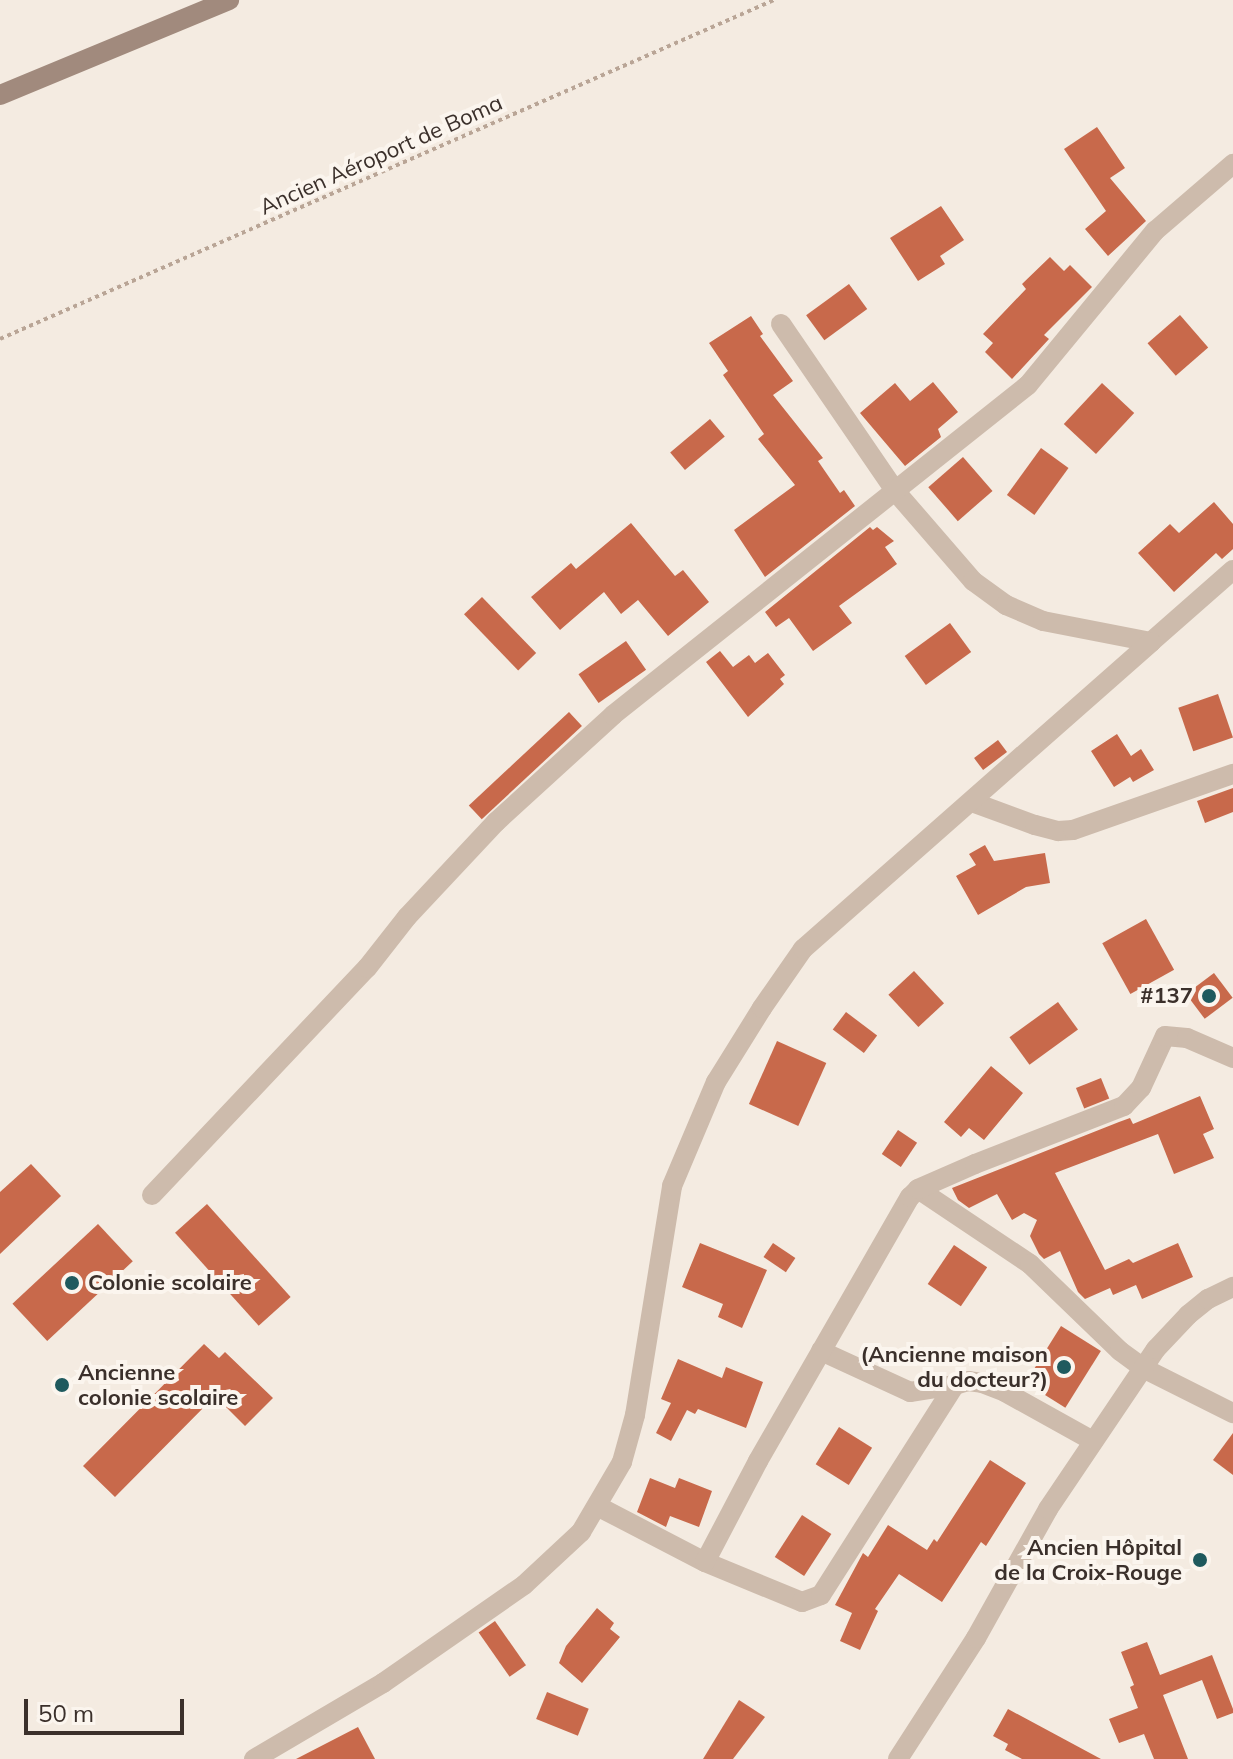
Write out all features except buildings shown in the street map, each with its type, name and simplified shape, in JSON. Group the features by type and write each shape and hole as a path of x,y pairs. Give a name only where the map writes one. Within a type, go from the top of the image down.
{"street":[{"path":"0,95 229,0"},
{"path":"152,1195 367,968 407,917 496,822 613,715 1028,385 1155,231 1233,164"},
{"path":"781,324 896,492 973,581 1006,605 1043,621 1151,642"},
{"path":"254,1759 383,1683 524,1585 561,1553 599,1507 622,1462 635,1415 672,1186 716,1082 803,949 1233,570"},
{"path":"972,802 1035,825 1058,831 1073,830 1233,774"},
{"path":"705,1562 821,1351 910,1197 918,1189 1124,1106 1141,1088 1165,1036 1187,1038 1233,1058"},
{"path":"918,1189 1011,1248 1120,1351 1143,1368 1233,1413"},
{"path":"898,1759 976,1638 1048,1509 1143,1368 1188,1315 1208,1299 1233,1287"},
{"path":"821,1351 910,1392 968,1381 982,1383 1005,1392 1093,1441"},
{"path":"599,1507 705,1562 802,1602 821,1595 955,1385"}],"path":[{"name":"Ancien Aéroport de Boma","path":"0,339 774,0"}],"place":[{"name":"#137","path":"1209,996"},
{"name":"Colonie scolaire","path":"72,1283"},
{"name":"(Ancienne maison du docteur?)","path":"1064,1367"},
{"name":"Ancienne colonie scolaire","path":"62,1385"},
{"name":"Ancien Hôpital de la Croix-Rouge","path":"1200,1560"}]}
